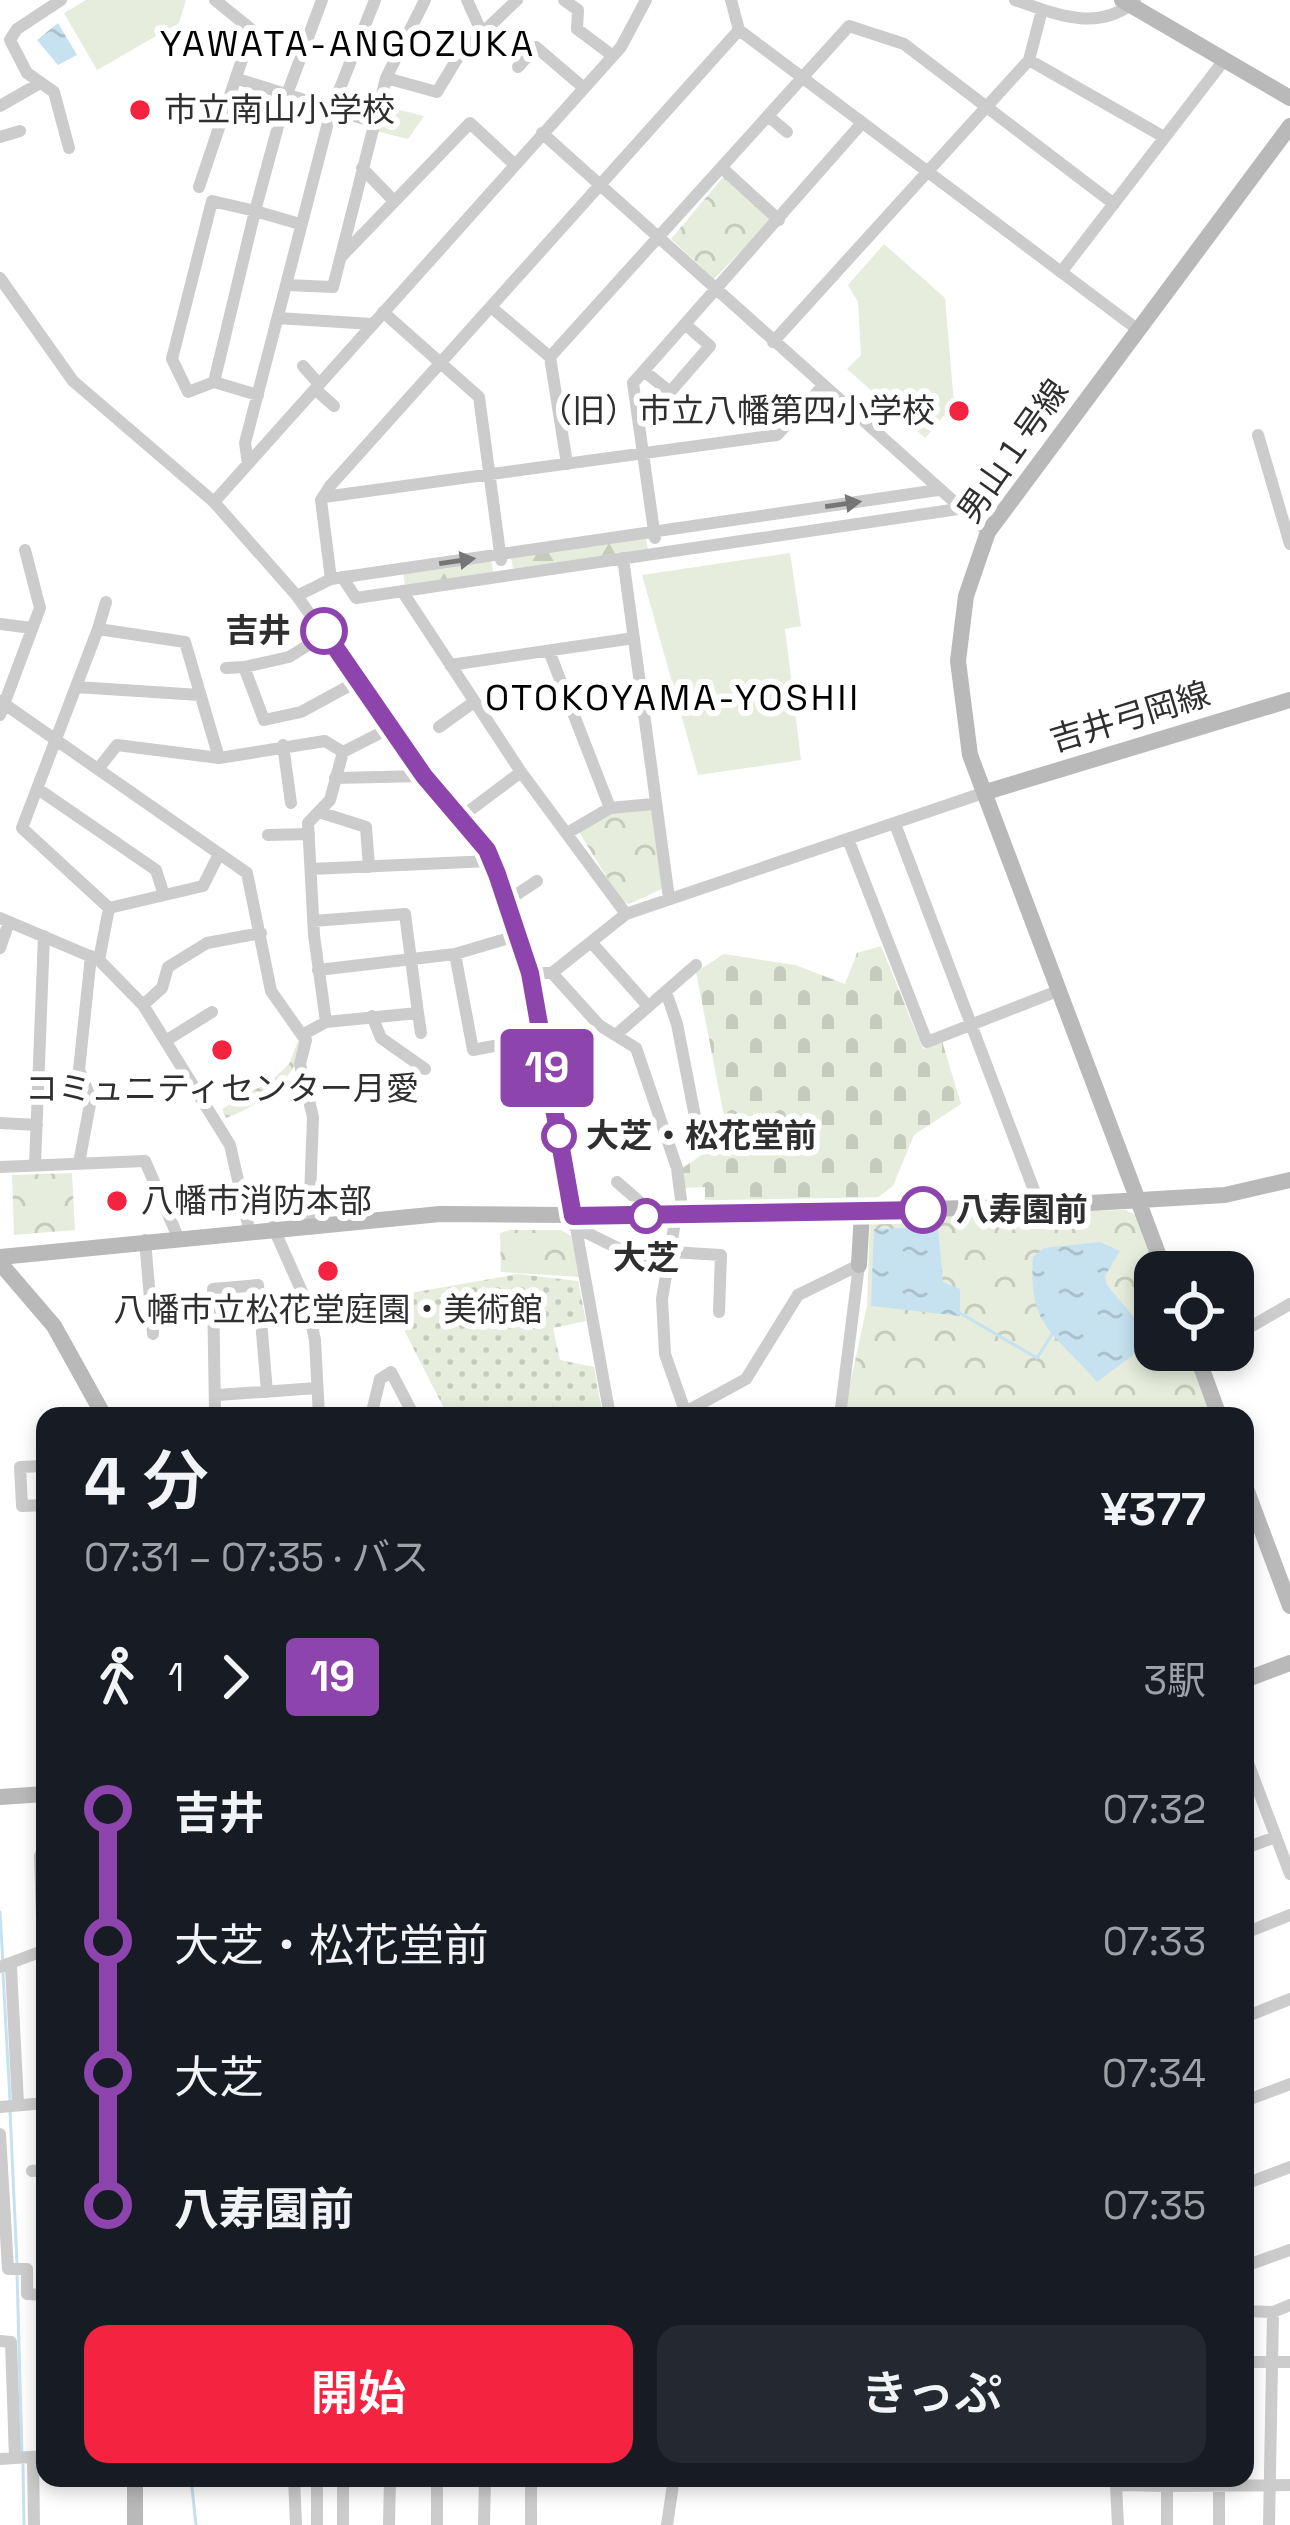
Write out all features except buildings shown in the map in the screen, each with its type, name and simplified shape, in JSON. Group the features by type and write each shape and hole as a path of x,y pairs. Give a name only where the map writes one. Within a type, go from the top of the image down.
{"street":[{"path":"61,0 17,29 10,40 27,74 54,92 69,148"},
{"path":"199,188 253,29 215,0"},
{"path":"214,382 286,97 322,0"},
{"path":"248,464 245,443 300,224 331,111 375,0"},
{"path":"286,285 333,287 386,78 425,0"},
{"path":"467,0 482,33"},
{"path":"386,78 437,92 460,54 517,0"},
{"path":"565,0 578,10 577,29 613,56"},
{"path":"214,502 613,56 646,0"},
{"path":"731,0 739,30 1136,329"},
{"path":"1015,0 1092,19 1110,17 1130,2 1290,98"},
{"path":"773,343 1029,59 1042,10"},
{"path":"550,357 849,26 904,44 1114,204"},
{"path":"739,30 324,497 336,578 356,598 958,509"},
{"path":"518,68 536,47 584,88"},
{"path":"1029,59 1165,136"},
{"path":"1062,271 1225,59"},
{"path":"238,79 374,122"},
{"path":"0,106 40,82"},
{"path":"768,116 788,132"},
{"path":"340,258 470,123 514,164"},
{"path":"657,551 633,383 862,123"},
{"name":"男山１号線","path":"1157,1251 966,735 958,661 966,596 988,532 1290,126"},
{"path":"0,137 20,131"},
{"path":"542,133 988,532"},
{"path":"362,168 394,201"},
{"path":"722,168 779,220"},
{"path":"258,395 214,382 188,392 172,359 212,200 300,224"},
{"path":"0,278 73,381 214,502 297,596 490,861 530,973 608,1407"},
{"path":"491,307 550,357 567,464"},
{"path":"383,312 478,397 503,575"},
{"path":"278,318 372,324"},
{"path":"644,370 670,392 710,346 685,324"},
{"path":"303,366 334,406"},
{"path":"324,497 777,435 822,387"},
{"path":"1258,435 1290,544"},
{"path":"297,596 336,578 938,490"},
{"path":"807,510 808,530"},
{"path":"25,550 40,608 1,706 56,738 247,873 271,991 306,1040 300,1064 313,1117 308,1224"},
{"path":"622,558 669,898"},
{"path":"394,570 400,592 521,772 626,914"},
{"path":"106,602 22,828 109,908"},
{"path":"0,624 32,628"},
{"path":"98,629 185,642 219,758"},
{"path":"226,668 290,657 326,634"},
{"path":"450,665 634,638"},
{"path":"549,651 610,808"},
{"path":"244,667 264,720 301,712 358,681"},
{"path":"76,687 200,694"},
{"name":"吉井弓岡線","path":"986,792 1290,700"},
{"path":"439,727 475,702"},
{"path":"326,1022 313,921 308,823 331,800 343,752 392,727"},
{"path":"98,769 117,745 219,758 325,741 343,752"},
{"path":"283,745 291,803"},
{"path":"461,817 521,772"},
{"path":"335,778 424,776"},
{"path":"38,789 156,870 164,895"},
{"path":"530,973 552,973 626,914 986,792"},
{"path":"569,832 610,808 653,804"},
{"path":"319,812 366,827 369,867"},
{"path":"895,824 1040,1206"},
{"path":"268,835 309,834"},
{"path":"848,839 927,1042 1060,990"},
{"path":"109,908 203,886 219,854"},
{"path":"311,868 490,861"},
{"path":"507,901 537,881"},
{"path":"79,1163 91,1099 79,1070 95,958 109,908"},
{"path":"313,921 405,914 421,1033"},
{"path":"0,948 4,920 95,958 143,1005 230,1145 249,1229"},
{"path":"143,1005 162,988 168,967 207,943 261,933"},
{"path":"318,970 454,954 519,935"},
{"path":"35,1166 44,937"},
{"path":"591,942 648,1006"},
{"path":"454,954 473,1050 542,1037"},
{"path":"618,1033 696,965"},
{"path":"552,973 599,1025 636,1048 677,1168 680,1216 664,1271 665,1354 680,1407"},
{"path":"666,992 700,1142"},
{"path":"167,1040 212,1012"},
{"path":"302,1035 326,1022 418,1012"},
{"path":"372,1016 381,1038 425,1069"},
{"path":"0,1123 37,1125"},
{"path":"0,1167 145,1161 178,1237"},
{"path":"0,1260 272,1226 440,1214 574,1222 1040,1206 1226,1195 1290,1180"},
{"path":"617,1182 641,1203 644,1216"},
{"path":"841,1407 862,1212"},
{"path":"574,1222 664,1271"},
{"path":"272,1226 307,1304 318,1407"},
{"path":"146,1240 153,1334"},
{"path":"671,1252 721,1255 719,1312"},
{"path":"0,1260 54,1326 99,1407"},
{"path":"695,1407 746,1379 798,1295 859,1265"},
{"path":"216,1407 213,1289 258,1286 268,1392"},
{"path":"1254,1325 1290,1304"},
{"path":"151,1307 214,1306"},
{"path":"1206,1371 1216,1407"},
{"path":"372,1407 380,1379 391,1372 409,1407"},
{"path":"217,1396 317,1388"},
{"path":"36,1466 20,1467 22,1506 36,1505"},
{"path":"1254,1510 1290,1606"},
{"path":"1254,1677 1290,1663"},
{"path":"1254,1779 1290,1874"},
{"path":"0,1797 36,1795"},
{"path":"1254,1845 1276,1837"},
{"path":"1254,1929 1290,1915"},
{"path":"9,2105 5,1967 36,1953"},
{"path":"1254,2014 1290,2000"},
{"path":"1254,2098 1290,2084"},
{"path":"0,2134 8,2269 36,2268"},
{"path":"1254,2181 1290,2167"},
{"path":"1254,2259 1290,2250"},
{"path":"20,2269 27,2294 36,2294"},
{"path":"1254,2311 1273,2312 1290,2305"},
{"path":"1269,2525 1273,2312"},
{"path":"0,2341 11,2342 7,2403 24,2458 34,2525"},
{"path":"1254,2362 1290,2362"},
{"path":"1254,2484 1290,2485"},
{"path":"135,2487 135,2525"},
{"path":"294,2487 296,2525"},
{"path":"317,2487 317,2525"},
{"path":"343,2487 343,2525"},
{"path":"389,2525 390,2487"},
{"path":"437,2487 437,2525"},
{"path":"484,2525 485,2487"},
{"path":"531,2487 531,2525"},
{"path":"673,2487 667,2524 676,2525"},
{"path":"1116,2487 1118,2525"},
{"path":"1167,2487 1168,2525"},
{"path":"1219,2487 1219,2525"}],"green space":[{"path":"86,0 186,0 179,23 97,70 64,13"},
{"path":"383,106 424,116 408,139 376,131"},
{"path":"724,176 773,218 714,279 671,239"},
{"path":"884,244 945,298 954,404 925,438 847,369 861,355 858,302 848,285"},
{"path":"646,537 648,549 513,569 511,557"},
{"path":"790,553 801,626 785,629 801,760 698,775 642,575"},
{"path":"491,559 493,572 405,585 403,572"},
{"path":"651,806 662,889 629,904 622,902 579,832 610,809"},
{"path":"881,946 923,1049 942,1041 961,1104 914,1135 893,1186 877,1198 705,1201 705,1187 684,1188 681,1169 728,1137 696,972 724,954 795,965 845,984 857,953"},
{"path":"300,1036 295,1065 287,1077 265,1098 226,1118 222,1109 289,1064"},
{"path":"72,1173 75,1230 14,1235 12,1175"},
{"path":"1125,1210 1136,1215 1149,1251 1134,1251 1134,1371 1195,1371 1209,1407 845,1407 867,1306 870,1217"},
{"path":"561,1230 571,1236 580,1277 501,1272 500,1233"},
{"path":"518,1274 578,1281 586,1321 553,1328 560,1360 594,1367 601,1407 443,1407 405,1332 399,1295"}],"water":[{"path":"58,23 77,55 58,65 37,40"},
{"path":"938,1227 943,1282 960,1289 960,1316 871,1306 874,1229"},
{"path":"1100,1242 1120,1251 1105,1276 1134,1317 1134,1354 1097,1382 1040,1315 1033,1257 1044,1248"}],"waterway":[{"path":"960,1313 1037,1358 1053,1333"},
{"path":"0,1912 3,1964"},
{"path":"3,1973 10,2101"},
{"path":"10,2111 17,2263"},
{"path":"17,2273 22,2455"},
{"path":"23,2465 24,2525"},
{"path":"192,2487 196,2525"}],"bus line":[{"name":"19","path":"324,631 424,776 487,850 530,973 573,1216 923,1210"}],"place":[{"name":"市立南山小学校","path":"140,110"},
{"name":"（旧）市立八幡第四小学校","path":"959,411"},
{"name":"吉井","path":"324,631"},
{"name":"コミュニティセンター月愛","path":"222,1050"},
{"name":"大芝・松花堂前","path":"559,1136"},
{"name":"八幡市消防本部","path":"117,1201"},
{"name":"八寿園前","path":"923,1210"},
{"name":"大芝","path":"646,1216"},
{"name":"八幡市立松花堂庭園・美術館","path":"328,1271"}],"district":[{"name":"YAWATA-ANGOZUKA","path":"348,44"},
{"name":"OTOKOYAMA-YOSHII","path":"673,698"}]}
